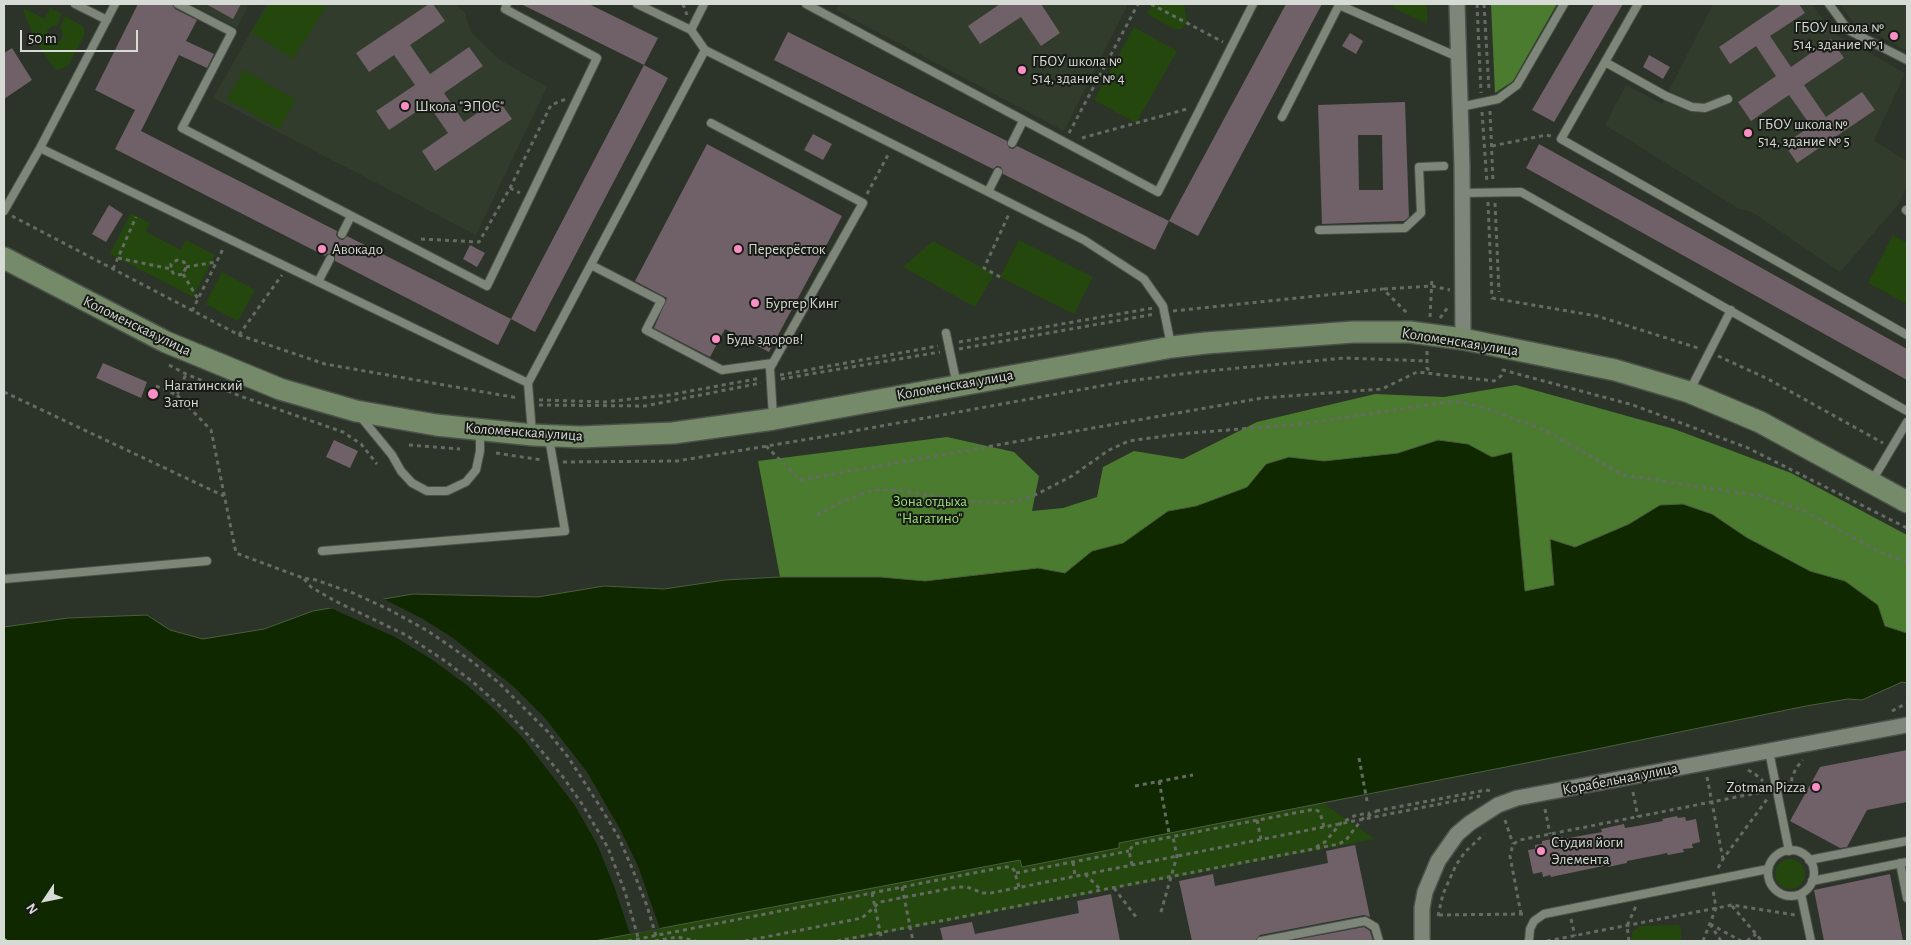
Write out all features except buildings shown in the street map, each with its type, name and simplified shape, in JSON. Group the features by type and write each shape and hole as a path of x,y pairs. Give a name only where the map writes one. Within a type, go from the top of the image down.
{"street":[{"path":"1457,4 1462,193 1460,288 1463,340"},
{"name":"Коломенская улица","path":"4,258 166,342 280,390 356,411 436,425 480,428 541,436 596,437 673,433 774,419 1172,347 1353,332 1410,332 1463,340 1615,370 1689,392 1760,422 1907,502"},
{"name":"Корабельная улица","path":"1422,941 1421,925 1424,900 1431,876 1438,861 1458,834 1490,809 1517,798 1907,725"}],"lane":[{"path":"76,4 107,20"},
{"path":"4,211 40,148 116,4"},
{"path":"178,4 232,32 182,128 487,286 597,58 504,9 507,4"},
{"path":"638,4 691,30 705,50 1084,240 1144,280 1164,309 1172,347"},
{"path":"691,30 704,4"},
{"path":"806,4 1158,192 1253,4"},
{"path":"1356,12 1360,4"},
{"path":"1460,107 1498,99 1517,86 1564,4"},
{"path":"1638,4 1561,139 1907,335"},
{"path":"1829,4 1848,30 1907,60"},
{"path":"1282,117 1340,5 1458,57"},
{"path":"322,551 565,530 553,462 541,436 530,402 528,382 705,50"},
{"path":"1605,62 1666,96 1692,107 1705,108 1728,99"},
{"path":"1012,143 1023,120"},
{"path":"711,123 862,203 770,368 774,419"},
{"path":"40,148 528,382"},
{"path":"1319,230 1405,228 1421,213 1419,167 1444,166"},
{"path":"988,192 998,172"},
{"path":"1462,193 1521,192 1907,411"},
{"path":"342,234 351,216"},
{"path":"318,282 330,259"},
{"path":"591,265 661,301 646,330 722,370 773,363"},
{"path":"1689,392 1731,310"},
{"path":"946,333 957,385"},
{"path":"356,411 412,483 427,491 447,491 466,482 476,470 480,451 480,428"},
{"path":"1872,483 1907,422"},
{"path":"4,579 207,561"},
{"path":"1769,751 1789,850"},
{"path":"1809,860 1907,841"},
{"path":"1789,850 1800,853 1809,860 1813,867 1812,881 1802,894 1787,896 1774,890 1768,876 1768,869 1775,857 1789,850"},
{"path":"1812,881 1904,863 1907,898"},
{"path":"1529,941 1530,929 1534,921 1544,914 1768,869"},
{"path":"1802,894 1811,941"},
{"path":"1261,941 1365,921 1375,927 1379,941"}],"path":[{"path":"1064,142 1138,4"},
{"path":"1151,4 1231,47"},
{"path":"1477,4 1492,146 1492,298 1597,316 1710,352 1768,379 1892,447"},
{"path":"1484,4 1486,102 1499,292"},
{"path":"393,238 479,242 510,188 551,105 580,93"},
{"path":"1064,142 1202,105"},
{"path":"1492,146 1546,135 1561,139"},
{"path":"862,203 894,144"},
{"path":"1000,277 984,268 1014,204"},
{"path":"4,211 239,336 325,364 530,402 644,406 771,378"},
{"path":"113,269 136,217"},
{"path":"192,311 229,238"},
{"path":"118,258 170,269 175,275 183,274"},
{"path":"170,269 171,264 177,260 184,262 186,267 183,274"},
{"path":"186,267 217,262"},
{"path":"239,336 288,267"},
{"path":"183,274 198,299"},
{"path":"530,402 604,402 669,395 1164,309 1432,286 1460,288"},
{"path":"1428,334 1460,288"},
{"path":"1384,290 1409,315"},
{"path":"949,347 1164,309"},
{"path":"496,453 553,462 677,461 1128,381 1197,372 1344,358 1426,361 1427,368 1431,374"},
{"path":"766,446 800,480 1262,398 1382,389 1417,372 1494,381 1501,376 1503,370 1633,405 1748,448 1907,528"},
{"path":"177,395 186,374 240,396 343,432 361,444 377,464"},
{"path":"156,386 177,395 211,430 236,553 303,578 316,580 353,593 388,609 428,631 498,682 548,732 568,757 619,838 632,868 656,936"},
{"path":"4,392 224,496"},
{"path":"817,515 843,501 873,490 897,490 966,501 1007,503 1031,497 1072,476 1109,450 1129,441 1179,434 1301,424 1454,401 1482,406 1544,430 1623,475 1761,496 1804,511 1880,552 1907,562"},
{"path":"409,445 460,449"},
{"path":"303,578 311,586 335,601 406,635 473,682 510,715 563,777 582,804 608,848 625,892 638,940"},
{"path":"1888,714 1907,703"},
{"path":"1513,844 1520,840 1791,786 1796,768 1802,760 1809,757"},
{"path":"1359,758 1367,801"},
{"path":"1750,771 1760,777 1767,791"},
{"path":"1135,786 1193,775"},
{"path":"1706,777 1722,859"},
{"path":"1159,781 1169,833"},
{"path":"1312,850 1325,842 1341,824 1356,815 1486,790 1491,791"},
{"path":"1633,792 1638,817"},
{"path":"745,941 862,918 880,902 904,897 958,887 967,887 983,893 1019,887 1480,796"},
{"path":"1703,941 1716,908 1711,880 1722,859 1769,798"},
{"path":"1545,809 1550,834"},
{"path":"1016,873 1128,851 1134,844 1316,810 1322,816 1324,827"},
{"path":"836,941 1343,843 1362,820 1377,811"},
{"path":"1257,820 1261,839"},
{"path":"1501,822 1505,820 1513,844 1510,856 1521,914"},
{"path":"1437,924 1443,894 1456,865 1465,852 1488,831"},
{"path":"1161,912 1177,856 1173,837"},
{"path":"1128,851 1132,865"},
{"path":"1073,862 1075,876"},
{"path":"628,941 1004,867 1011,868 1016,873 1019,887"},
{"path":"1085,874 1102,890"},
{"path":"902,887 913,941"},
{"path":"1113,888 1136,918"},
{"path":"872,893 882,941"},
{"path":"1629,941 1627,926 1641,894"},
{"path":"1732,905 1762,941"},
{"path":"1548,941 1732,905 1806,916"},
{"path":"1569,909 1575,936"},
{"path":"1438,915 1544,914"},
{"path":"1710,924 1721,941"},
{"path":"1710,924 1741,941"},
{"path":"663,934 664,940"},
{"path":"1747,941 1756,934"},
{"path":"655,941 677,937 696,941"}],"shaded area":[{"path":"191,4 249,4 237,28"},
{"path":"267,4 455,4 465,13 471,32 500,60 547,87 476,235 213,98"},
{"path":"269,4 328,4 293,59 251,32"},
{"name":"ГБОУ школа № 514, здание № 4","path":"839,4 1128,4 1064,131 836,10"},
{"path":"1152,4 1184,4 1187,23 1181,29 1174,29 1147,14"},
{"path":"1394,4 1427,4 1427,24 1392,7"},
{"name":"ГБОУ школа № 514, здание № 5","path":"1713,4 1812,4 1831,31 1905,73 1874,141 1907,161 1907,187 1898,205 1840,272 1752,212 1739,209 1605,125 1626,85 1662,104"},
{"name":"ГБОУ школа № 514, здание № 1","path":"1840,4 1907,4 1907,51 1853,22"},
{"path":"24,8 45,19 50,8 62,14 57,25 47,31 47,38 52,42 58,42 62,39 63,33 60,27 65,16 83,26 85,34 68,66 58,70 54,68 35,40 23,10"},
{"path":"1134,27 1177,51 1136,123 1094,100"},
{"path":"244,70 296,100 279,129 227,99"},
{"path":"131,213 150,223 146,232 181,250 186,240 215,255 193,297 110,254"},
{"path":"1893,235 1907,243 1907,304 1868,283"},
{"path":"1019,240 1093,277 1074,314 1000,277"},
{"path":"933,241 994,274 975,307 903,267"},
{"path":"222,272 255,290 238,321 205,304"},
{"path":"1438,440 1468,444 1492,457 1512,452 1525,591 1554,585 1550,539 1575,547 1629,524 1660,505 1683,504 1712,514 1746,537 1810,571 1845,581 1878,605 1885,626 1907,633 1907,683 1902,682 1862,700 1848,699 1806,706 1119,843 1119,848 1022,867 1020,860 594,941 4,941 4,627 68,618 147,615 170,630 203,639 264,629 313,611 413,594 538,597 604,586 664,589 725,580 780,577 880,577 925,581 1038,568 1065,573 1092,551 1123,543 1168,511 1196,506 1247,487 1266,464 1289,457 1324,461 1398,453"},
{"path":"1323,803 1375,839 846,941 594,941 1020,860 1022,867 1119,848 1118,843"},
{"path":"1790,859 1796,860 1804,868 1804,880 1796,888 1790,889 1784,888 1776,880 1775,874 1776,868 1784,860"},
{"path":"1678,925 1681,928 1681,941 1631,941 1632,932 1640,926"}],"green space":[{"path":"1491,4 1557,4 1513,81 1495,93"},
{"name":"Зона отдыха \"Нагатино\"","path":"1516,385 1674,429 1791,473 1907,535 1907,633 1885,626 1878,605 1845,581 1810,571 1746,537 1712,514 1660,505 1629,524 1575,547 1554,585 1525,591 1512,453 1492,457 1468,444 1438,440 1398,453 1324,461 1289,457 1266,464 1248,487 1196,506 1168,511 1123,543 1092,551 1065,573 1038,568 925,581 880,577 780,577 758,461 947,437 1014,452 1039,476 1032,511 1063,508 1097,497 1103,467 1134,451 1183,459 1257,422 1375,394 1444,397"}],"pier":[{"path":"378,596 423,619 453,638 514,687 545,718 587,772 620,829 638,866 660,929 630,934 614,886 597,844 574,804 522,737 495,710 468,686 431,659 395,637 326,606"}],"ferry route":[{"path":"4,938 8,941"}],"place":[{"name":"ГБОУ школа № 514, здание № 1","path":"1894,36"},
{"name":"ГБОУ школа № 514, здание № 4","path":"1022,70"},
{"name":"Школа \"ЭПОС\"","path":"405,106"},
{"name":"ГБОУ школа № 514, здание № 5","path":"1748,133"},
{"name":"Авокадо","path":"322,249"},
{"name":"Перекрёсток","path":"738,249"},
{"name":"Бургер Кинг","path":"755,303"},
{"name":"Будь здоров!","path":"716,339"},
{"name":"Нагатинский Затон","path":"153,394"},
{"name":"Zotman Pizza","path":"1816,787"},
{"name":"Студия йоги Элемента","path":"1541,851"}]}
